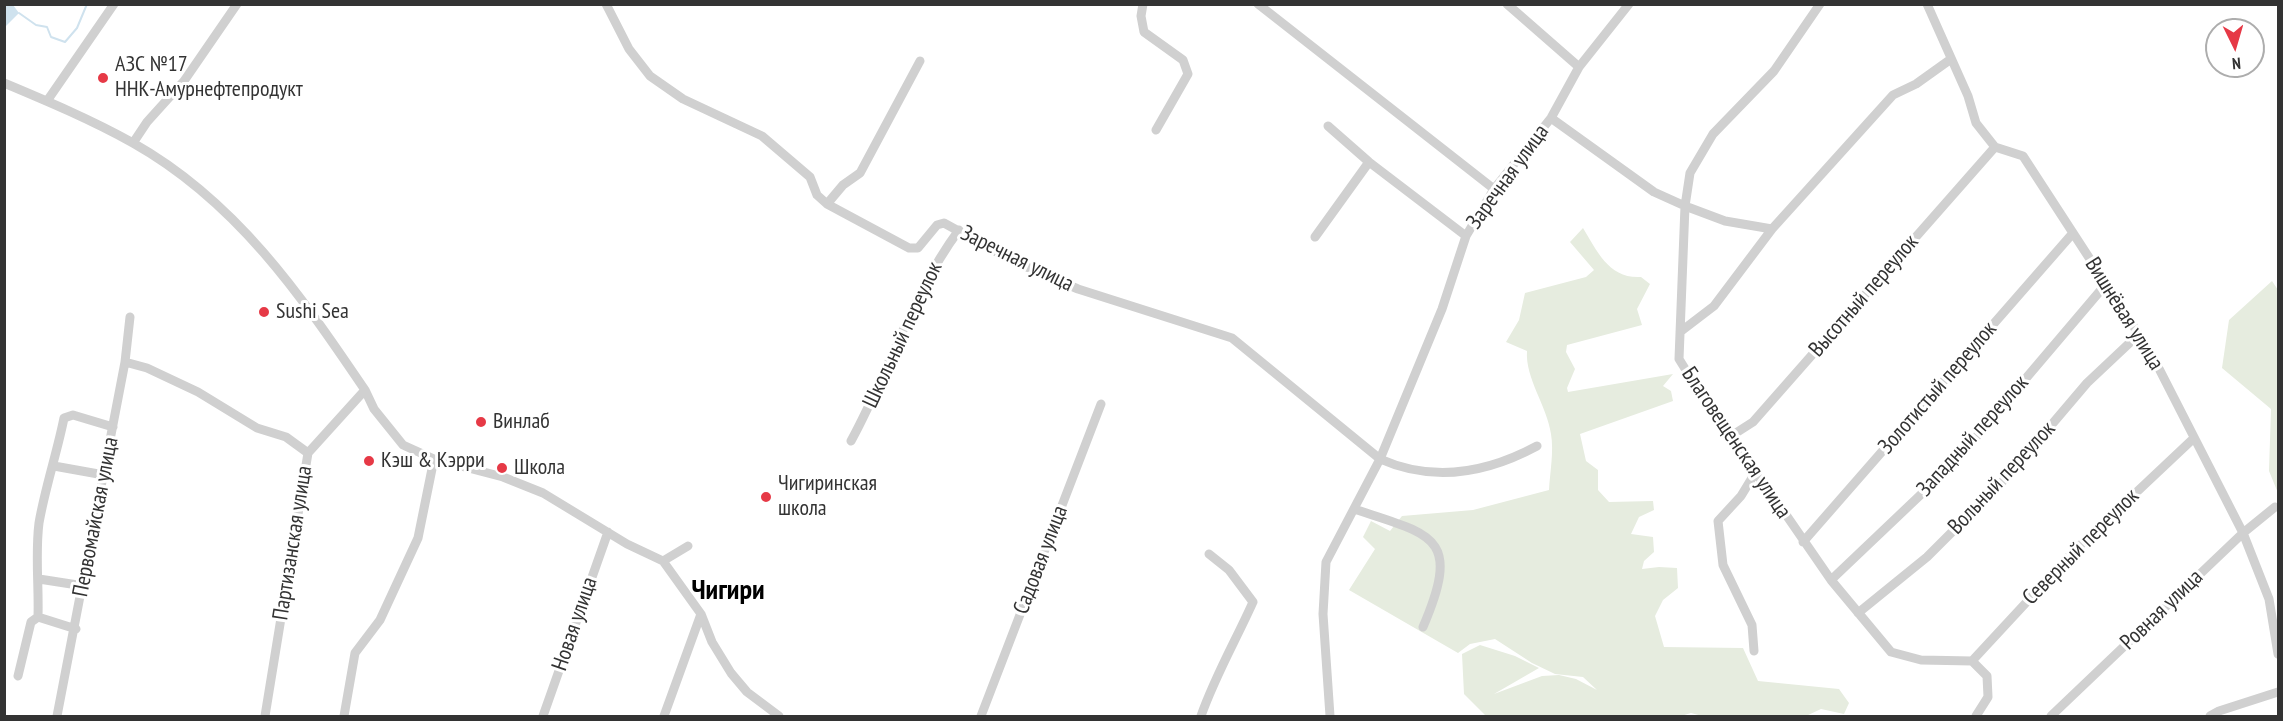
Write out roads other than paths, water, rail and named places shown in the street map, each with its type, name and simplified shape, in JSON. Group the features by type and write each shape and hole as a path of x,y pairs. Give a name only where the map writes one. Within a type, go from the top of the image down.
{"street":[{"path":"47,101 114,4"},
{"path":"133,143 147,122 184,81 237,4"},
{"name":"Заречная улица","path":"606,4 629,49 650,76 683,99 762,136 810,177 817,195 827,204 909,248 918,248 938,225 944,223 1013,261 1078,289 1232,338 1380,459 1398,467 1428,472 1463,472 1507,463 1537,446"},
{"path":"1143,4 1144,32 1183,60 1188,74 1156,130"},
{"path":"1257,4 1494,189"},
{"path":"1507,4 1579,67"},
{"name":"Заречная улица","path":"1380,459 1442,309 1466,236 1494,189 1551,118 1579,67 1629,4"},
{"name":"Благовещенская улица","path":"1820,4 1774,71 1713,134 1690,173 1686,206 1679,359 1728,438 1803,542 1831,580 1891,652 1921,660 1972,661"},
{"path":"1927,4 1968,96 1976,123 1995,147"},
{"path":"1680,332 1714,306 1772,229 1893,95 1916,84 1951,59"},
{"path":"827,204 843,185 860,173 921,61"},
{"path":"4,83 47,101 133,143 208,196 257,243 288,279 365,390 374,409 403,445 434,459 503,477 543,493 608,532 663,561 701,614 712,642 731,673 766,713 778,717"},
{"path":"1551,118 1654,192 1725,221 1772,229"},
{"path":"1328,126 1369,162 1466,236"},
{"name":"Вишнёвая улица","path":"1995,147 2024,156 2151,353 2243,533 2269,599 2278,654"},
{"name":"Высотный переулок","path":"1728,438 1753,422 1995,147"},
{"path":"1315,237 1369,162"},
{"name":"Школьный переулок","path":"851,441 871,405 937,259 958,230"},
{"name":"Золотистый переулок","path":"1803,542 2073,233"},
{"name":"Западный переулок","path":"1831,580 1954,464 2106,284"},
{"name":"Первомайская улица","path":"57,717 76,629 125,362 130,317"},
{"name":"Вольный переулок","path":"1858,613 1927,557 2008,476 2087,383 2138,335"},
{"path":"125,362 147,368 198,392 257,428 286,437 308,453"},
{"name":"Партизанская улица","path":"265,717 308,453 365,390"},
{"name":"Садовая улица","path":"981,717 1101,404"},
{"path":"38,617 39,579 36,568 39,523 64,418 73,415 113,427"},
{"name":"Северный переулок","path":"1972,661 2073,552 2194,438"},
{"path":"344,717 355,653 380,620 418,538 434,459"},
{"path":"1330,717 1323,614 1323,576 1326,562 1380,459"},
{"path":"54,466 104,475"},
{"path":"1754,651 1752,625 1723,565 1718,521 1741,496 1755,473"},
{"name":"Ровная улица","path":"2051,717 2243,533 2275,507"},
{"path":"1354,509 1422,531 1437,547 1440,569 1436,599 1423,627"},
{"name":"Новая улица","path":"543,717 608,532"},
{"path":"663,561 688,546"},
{"path":"1201,717 1213,680 1235,642 1253,602 1229,570 1209,554"},
{"path":"39,579 84,586"},
{"path":"664,717 701,614"},
{"path":"38,617 76,629"},
{"path":"18,676 31,622 38,617"},
{"path":"1972,661 1987,676 1988,697 1977,717"},
{"path":"2210,717 2219,711 2278,692"}],"water":[{"path":"4,5 13,5 19,13 6,26"}],"waterway":[{"path":"19,13 36,25 47,27 51,37 65,42 77,28 87,4"}],"place":[{"name":"АЗС №17 ННК-Амурнефтепродукт","path":"103,78"},
{"name":"Sushi Sea","path":"264,312"},
{"name":"Винлаб","path":"481,422"},
{"name":"Кэш & Кэрри","path":"369,461"},
{"name":"Школа","path":"502,468"},
{"name":"Чигиринская школа","path":"766,497"}],"district":[{"name":"Чигири","path":"728,591"}]}
